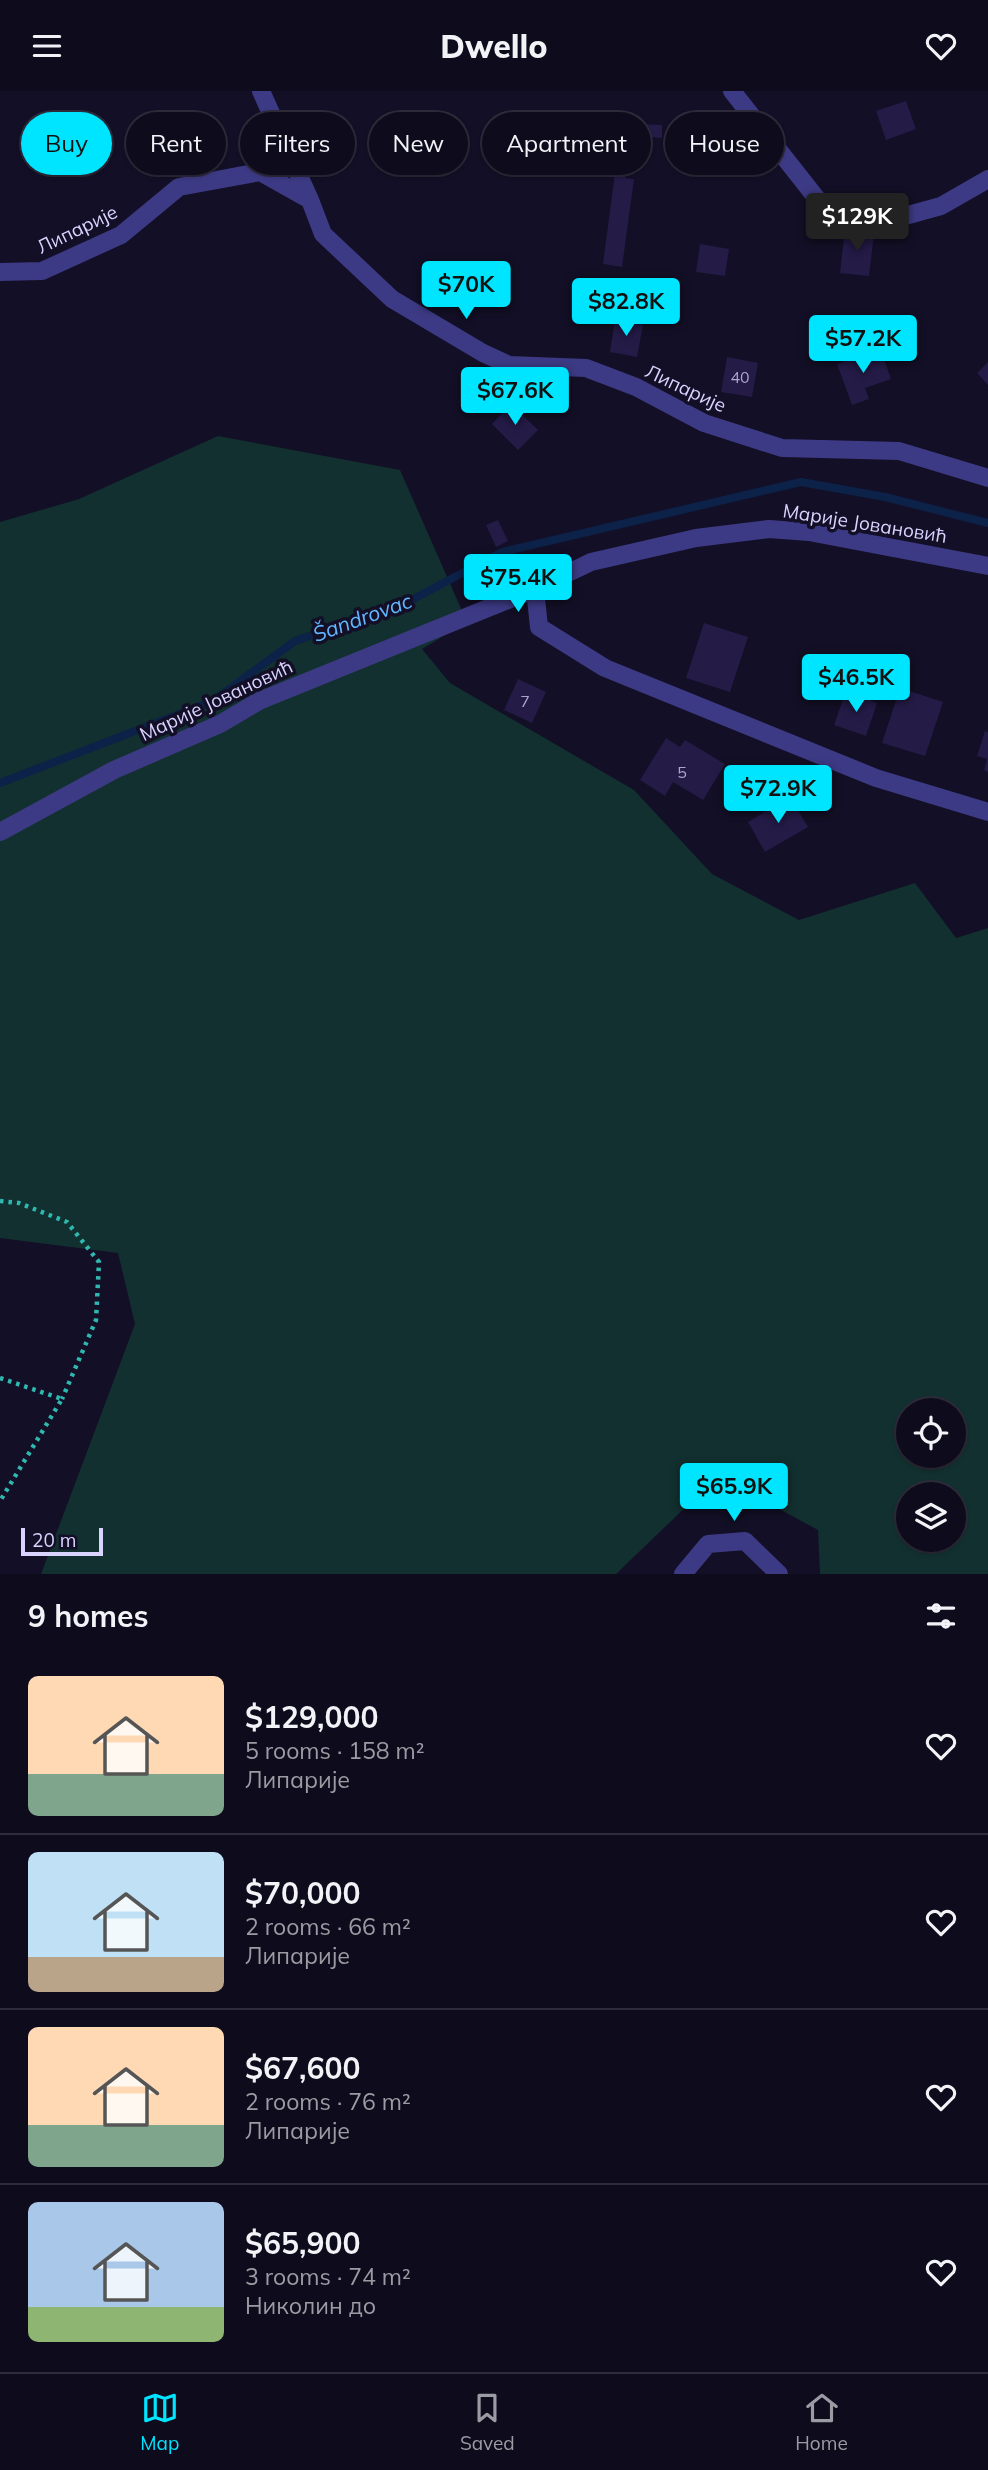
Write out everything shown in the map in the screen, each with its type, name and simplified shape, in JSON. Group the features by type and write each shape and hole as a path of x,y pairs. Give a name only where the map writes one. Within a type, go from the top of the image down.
{"street":[{"path":"261,91 310,200"},
{"path":"732,91 825,209 883,222 941,206 988,179"},
{"name":"Липарије","path":"0,272 42,271 121,235 179,187 260,172 310,200 323,234 393,299 483,353 509,365 586,368 636,387 704,423 782,448 899,451 988,478"},
{"name":"Марије Јовановић","path":"0,832 114,770 220,724 259,701 535,590 591,562 696,538 769,529 809,532 988,566"},
{"path":"535,590 539,627 605,669 876,778 988,812"},
{"path":"683,1574 708,1544 745,1541 779,1574"}],"path":[{"path":"0,1201 19,1203 67,1222 99,1262 96,1320 62,1399 0,1501"},
{"path":"0,1378 62,1399"}],"green space":[{"path":"218,436 400,470 467,622 422,649 450,683 634,790 712,874 799,920 915,883 956,938 988,928 988,1574 820,1574 818,1530 718,1476 616,1574 41,1574 135,1324 118,1253 0,1238 0,522 79,499"}],"building":[{"path":"906,101 916,129 886,140 876,111"},
{"path":"651,125 662,125 662,138 651,137"},
{"path":"615,175 625,175 625,178 634,179 622,267 603,264"},
{"path":"845,230 874,234 869,276 840,273"},
{"path":"700,244 729,249 725,276 696,272"},
{"path":"615,320 643,325 637,357 610,352"},
{"path":"871,351 874,359 883,356 891,379 865,388 869,399 852,405 837,364"},
{"path":"727,357 758,363 752,397 721,392"},
{"path":"988,362 988,385 977,373"},
{"path":"511,404 538,430 518,450 492,424"},
{"path":"498,520 508,541 496,547 486,525"},
{"path":"704,623 748,637 730,692 686,678"},
{"path":"518,679 546,692 532,723 504,710"},
{"path":"900,688 943,702 925,756 882,743"},
{"path":"846,691 877,703 866,736 834,725"},
{"path":"985,731 988,732 988,772 984,770 987,759 977,756"},
{"path":"666,738 680,747 685,740 725,764 703,800 673,782 665,796 640,780"},
{"path":"790,797 808,827 765,852 748,822"}],"waterway":[{"name":"Šandrovac","path":"0,783 213,701 295,641 402,605 502,552 801,482 885,497 988,523"}]}
